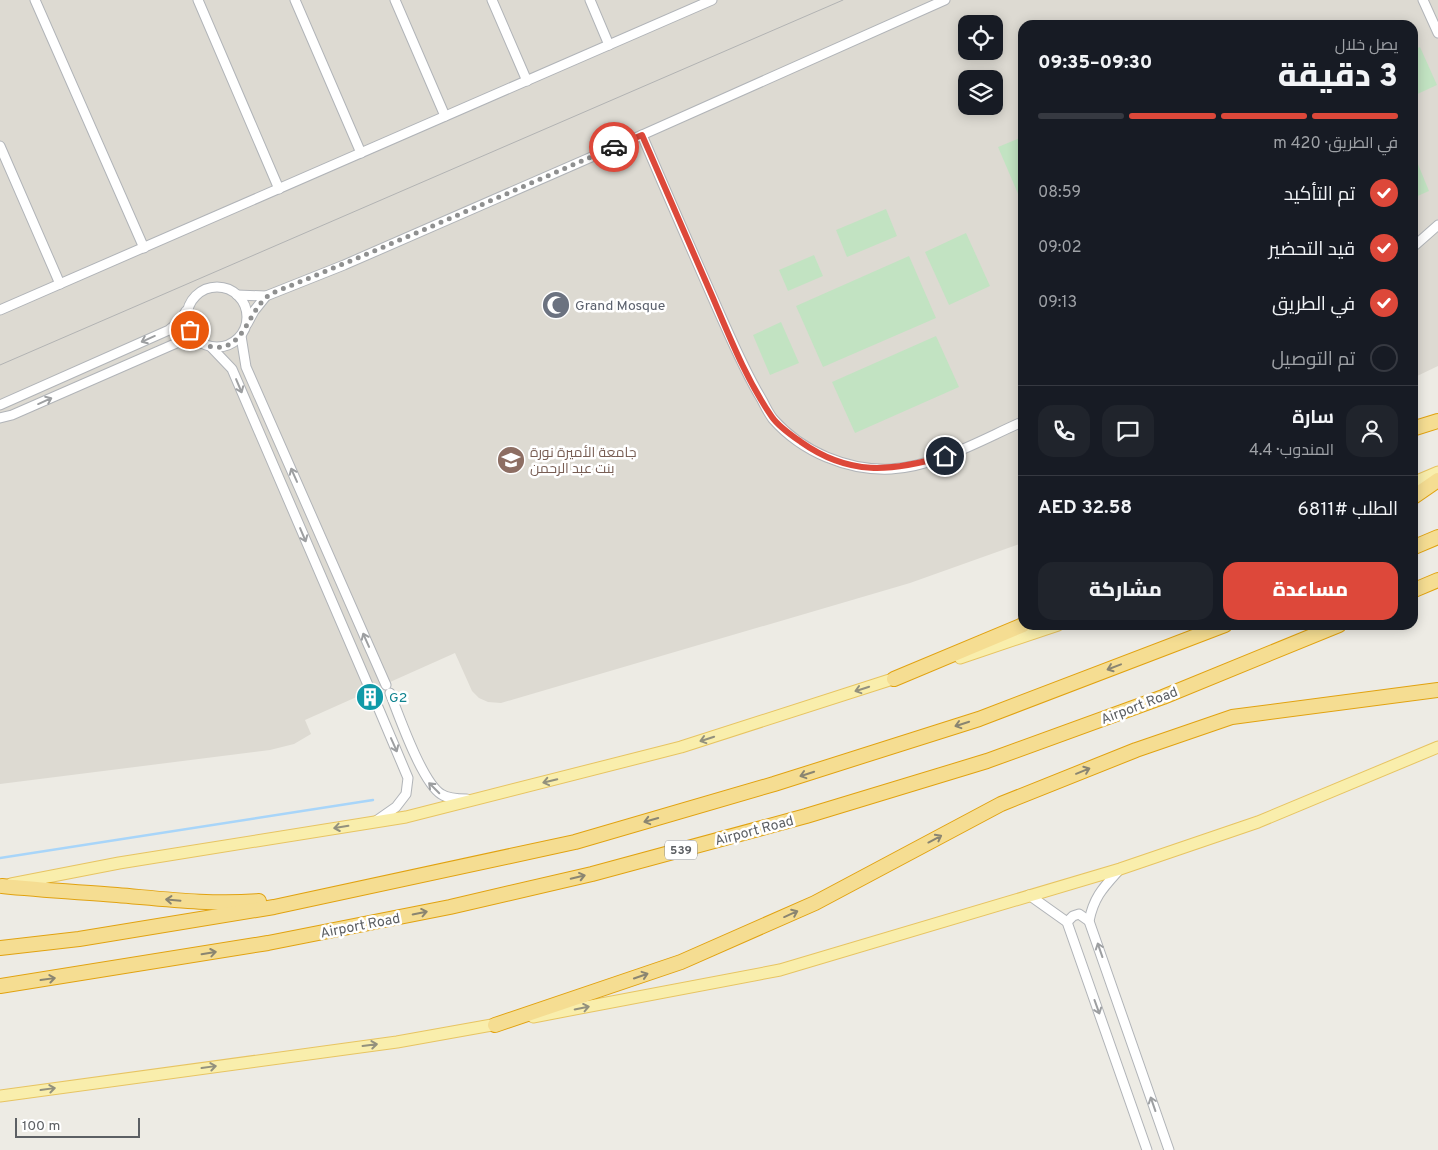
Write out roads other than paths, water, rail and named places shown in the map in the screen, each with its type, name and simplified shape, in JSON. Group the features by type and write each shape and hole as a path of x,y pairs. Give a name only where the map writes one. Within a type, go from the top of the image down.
{"highway":[{"path":"1418,427 1438,421"},
{"path":"1418,494 1438,480"},
{"path":"1418,545 1438,536"},
{"path":"1418,589 1438,580"},
{"path":"894,679 1018,627"},
{"path":"1135,659 1192,630"},
{"path":"0,948 98,936 274,907 575,842 736,795 979,719 1212,630"},
{"name":"Airport Road","path":"0,986 268,943 450,907 602,872 806,816 986,761 1163,697 1327,630"},
{"path":"495,1025 681,962 815,903 1001,804 1136,750 1232,717 1438,690"},
{"path":"1,886 192,902 239,903 327,896"}],"main road":[{"path":"1418,481 1438,472"},
{"path":"1,886 119,863 406,817 681,747 1043,630"},
{"path":"0,1096 397,1042 780,970 1120,869 1258,822 1438,747"}],"street":[{"path":"35,0 144,248"},
{"path":"198,0 280,189"},
{"path":"295,0 361,153"},
{"path":"395,0 445,116"},
{"path":"492,0 527,81"},
{"path":"590,0 610,45"},
{"path":"1,309 712,0"},
{"path":"238,295 266,296 344,265 944,0"},
{"path":"1424,0 1438,33"},
{"path":"642,135 750,379 773,419 792,436 828,458 867,468 892,468 915,465 945,456 1018,424"},
{"path":"0,146 60,284"},
{"path":"1418,243 1438,225"},
{"path":"0,404 169,330 181,320 194,296 202,290 211,287 230,289 238,295 246,310 247,319 245,327"},
{"path":"0,418 12,415 179,342 189,341 211,347 227,346 240,336 266,296"},
{"path":"186,311 190,330 194,338 201,343"},
{"path":"240,336 246,367 428,782 441,794 453,799 480,798"},
{"path":"211,347 232,370 408,778 406,794 396,807 376,821"},
{"path":"381,714 386,708 396,708"},
{"path":"1120,869 1099,892 1092,906 1089,921 1168,1150"},
{"path":"1029,896 1067,922 1147,1150"},
{"path":"1067,922 1072,916 1080,914 1089,921"}],"waterway":[{"path":"0,858 373,800"}],"tram line":[{"path":"0,365 843,0"}],"place":[{"name":"Grand Mosque","path":"556,305"},
{"name":"جامعة الأميرة نورة بنت عبد الرحمن","path":"511,460"},
{"name":"G2","path":"370,697"}]}
